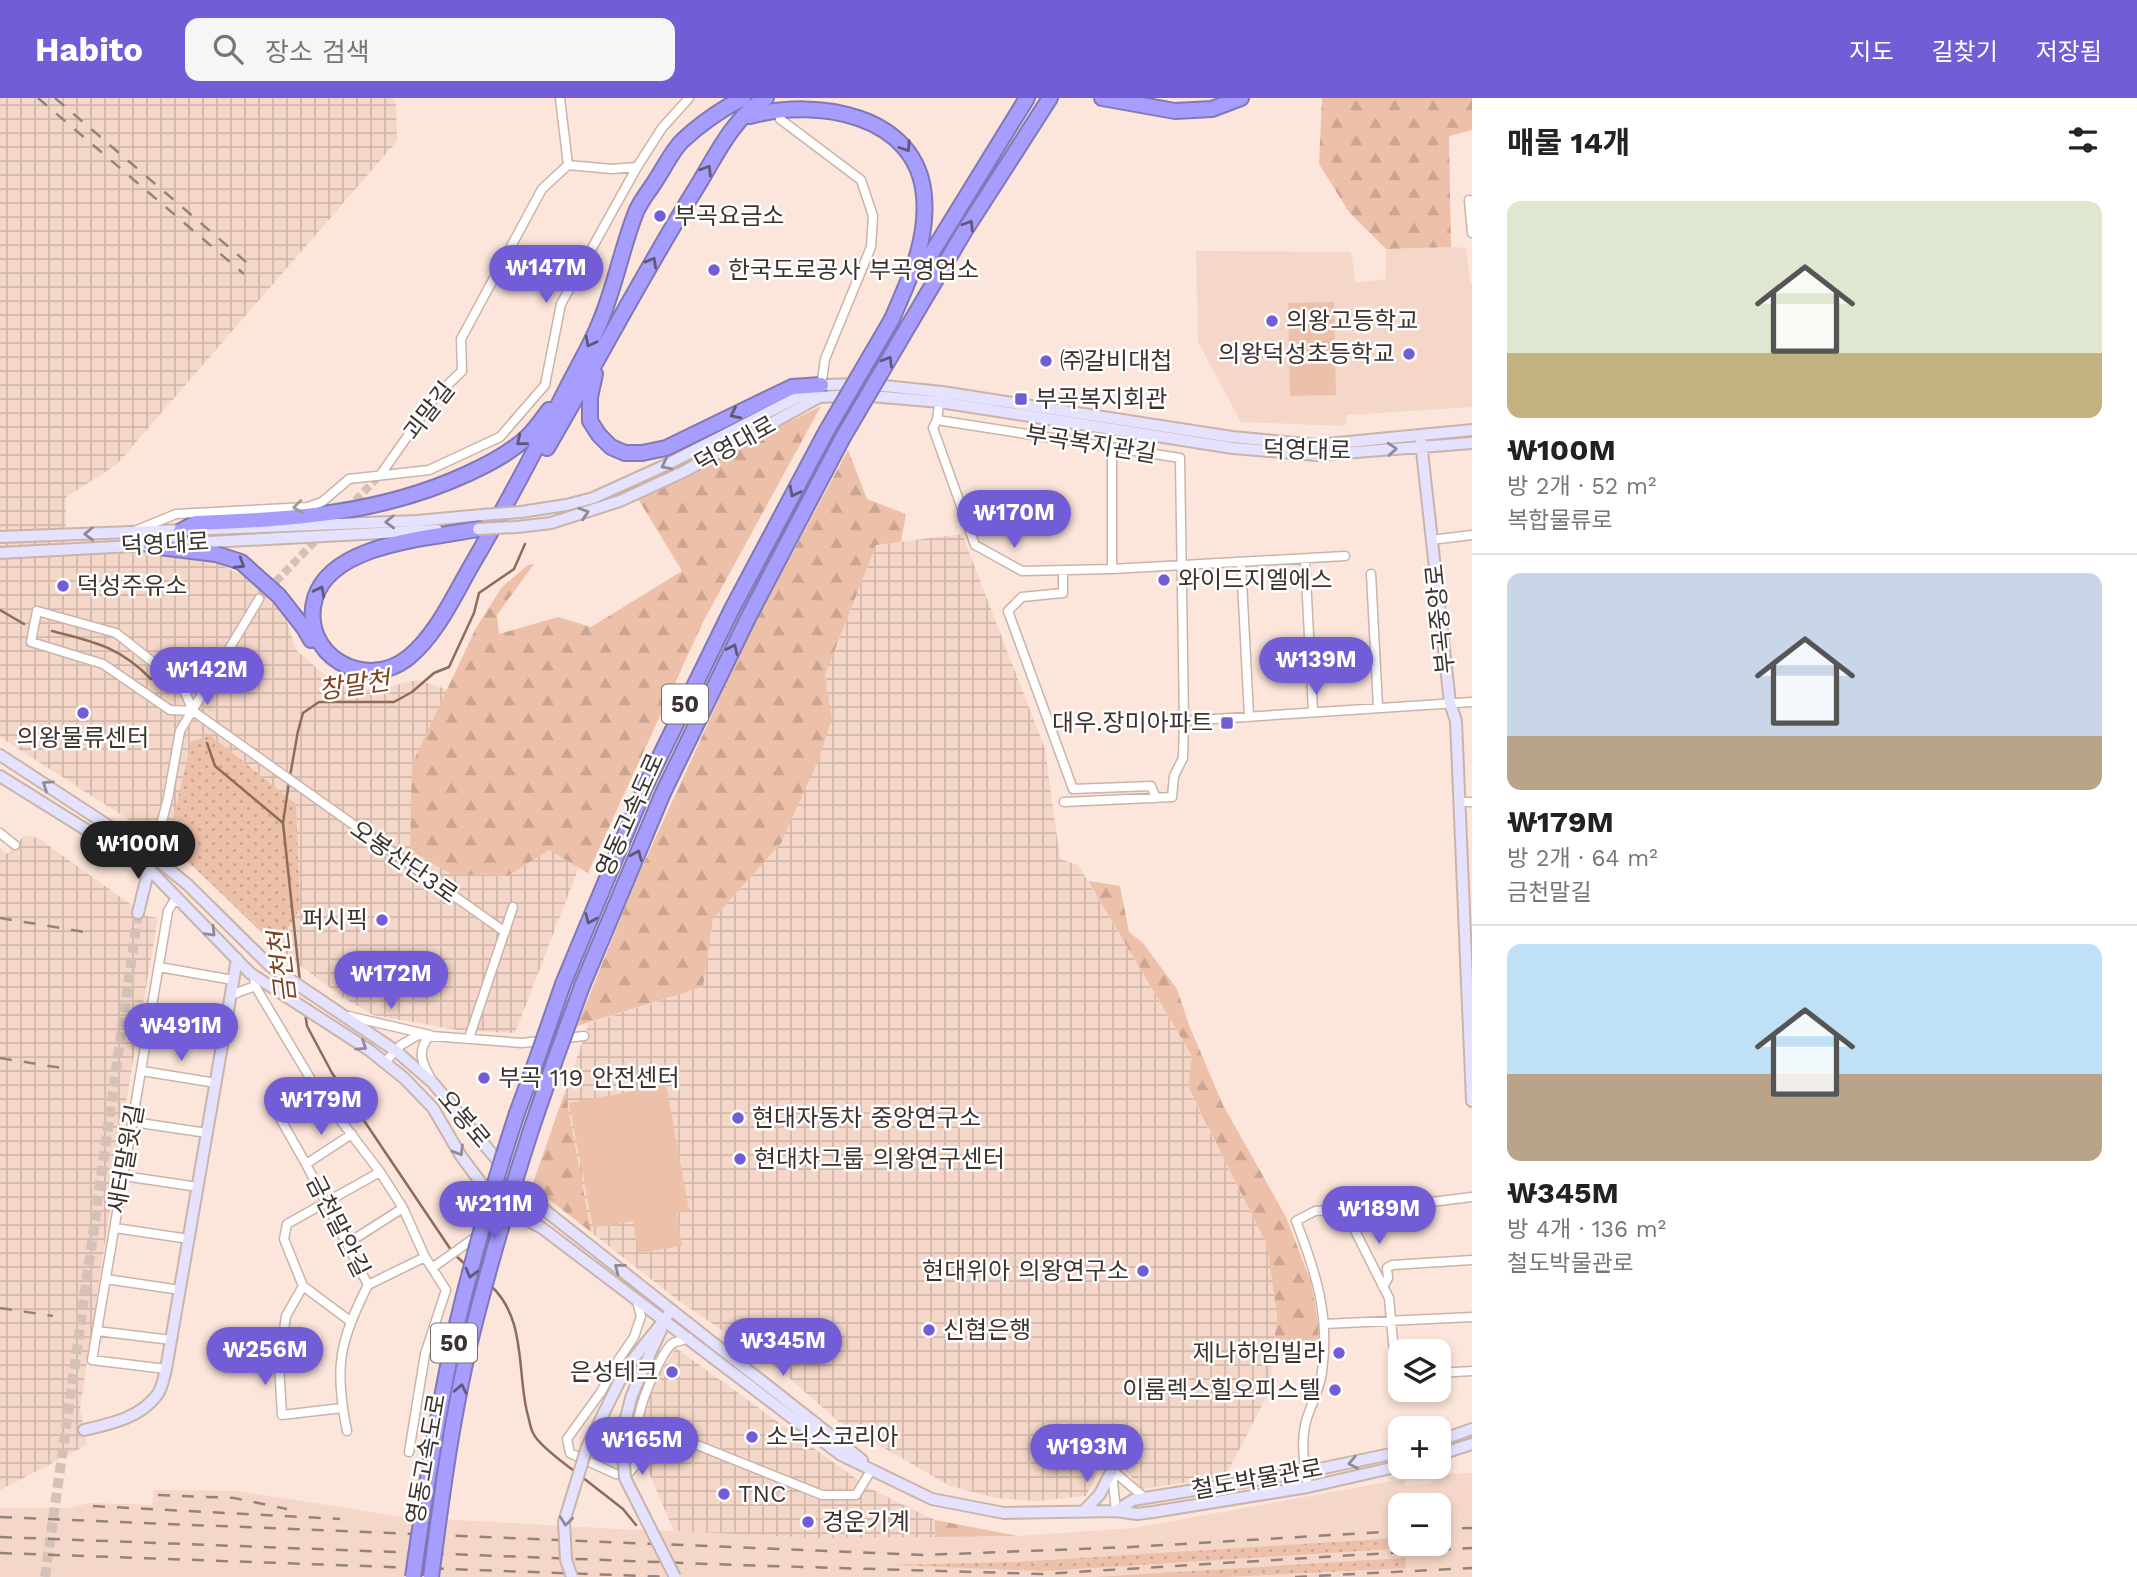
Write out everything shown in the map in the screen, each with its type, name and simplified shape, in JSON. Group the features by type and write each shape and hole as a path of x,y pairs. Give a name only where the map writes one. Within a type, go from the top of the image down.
{"highway":[{"path":"480,522 370,551 343,563 317,592 312,611 313,625 331,658 345,666 366,670 387,668 407,658 424,641 445,611 535,453 600,322 637,209 681,142 731,102 743,98"},
{"path":"151,546 216,554 241,562 286,604 328,664 344,672 366,677 389,676 413,663 430,645 452,613 671,228 735,125 754,105 766,98"},
{"name":"영동고속도로","path":"413,1577 429,1469 457,1325 493,1186 563,984 645,787 732,609 826,432 1027,98"},
{"name":"영동고속도로","path":"430,1577 444,1475 474,1328 510,1193 582,986 663,793 749,616 842,439 909,325 1050,98"},
{"path":"1102,98 1175,111 1212,109 1241,98"},
{"path":"1145,98 1175,102 1209,101 1217,98"},
{"path":"735,125 761,110 807,102 851,107 894,131 918,170 924,195 920,252 892,319"},
{"path":"597,362 590,397 590,421 611,447 625,453 642,453 666,447 792,387 820,391"},
{"path":"181,531 196,523 335,514 402,499 439,486 486,465 526,439 566,390"}],"street":[{"path":"560,98 568,164 612,169 637,167"},
{"path":"132,532 176,514 308,507 322,502 349,480 429,470 500,437 545,385 561,304 637,167 663,128 689,98"},
{"path":"780,119 861,180 873,216 871,247 825,359 820,391"},
{"name":"괴말길","path":"381,474 435,397 462,370 461,339 542,190 568,164"},
{"path":"1469,200 1472,233"},
{"name":"덕영대로","path":"0,553 151,546 161,543 480,522 593,498 820,391 865,384 1233,447 1317,455 1421,441 1472,430"},
{"name":"덕영대로","path":"0,537 416,521 480,522 517,527 551,523 620,501 685,471 820,391"},
{"path":"941,397 933,428 975,545 1022,571 1182,566 1345,556"},
{"name":"부곡복지관길","path":"936,421 1180,458 1182,566"},
{"name":"덕영대로","path":"1421,441 1472,443"},
{"name":"부곡중앙로","path":"1421,441 1450,703 1456,721 1460,802 1467,858 1472,1101"},
{"path":"1112,447 1112,569"},
{"path":"1431,540 1472,535"},
{"path":"1305,559 1313,712"},
{"path":"1241,562 1249,716"},
{"path":"1064,802 1172,797 1174,776 1183,758 1182,566"},
{"path":"1063,571 1063,593 1022,597 1008,611 1073,789 1151,786 1156,798"},
{"path":"1371,574 1378,707"},
{"path":"138,913 169,798 180,732 258,598"},
{"path":"37,611 116,634 182,685 193,710 170,710 103,664 30,642 37,611"},
{"path":"1184,721 1472,702"},
{"name":"오봉산단3로","path":"193,710 304,792 505,932"},
{"path":"0,755 153,856"},
{"path":"0,776 149,869 237,959 255,981 316,1088 380,1171 403,1208 425,1257 446,1290 425,1354 409,1452"},
{"path":"1460,802 1472,802"},
{"path":"0,833 15,845"},
{"name":"오봉로","path":"153,856 188,885 270,966 396,1051 433,1083 528,1197 673,1310"},
{"name":"새터말윗길","path":"166,1369 92,1360 171,903 178,901 187,906"},
{"path":"469,1038 513,907"},
{"path":"84,1430 136,1414 158,1394 166,1369 237,959"},
{"path":"159,967 233,979"},
{"path":"231,995 255,981"},
{"name":"오봉로","path":"255,981 271,987 385,1062 422,1095 471,1171 511,1211 542,1228 664,1321"},
{"path":"345,1015 430,1035"},
{"path":"150,1018 224,1033"},
{"path":"385,1062 418,1035 522,1043 584,1037"},
{"path":"430,1035 421,1052 422,1062 433,1083"},
{"path":"142,1070 216,1083"},
{"name":"금천말안길","path":"316,1088 276,1111 368,1285 350,1321 343,1344 342,1408 347,1431"},
{"path":"133,1122 207,1133"},
{"path":"306,1164 352,1134"},
{"path":"350,1321 303,1286 284,1239 287,1224 380,1171"},
{"path":"124,1176 198,1187"},
{"path":"1308,1487 1303,1438 1322,1374 1324,1324 1315,1270 1297,1221 1315,1211 1391,1207 1472,1198"},
{"path":"348,1243 403,1208"},
{"path":"1344,1209 1389,1298 1393,1339"},
{"path":"432,1268 511,1211"},
{"path":"115,1228 189,1239"},
{"path":"368,1285 425,1257"},
{"path":"1384,1287 1388,1278 1387,1268 1392,1265 1472,1260"},
{"path":"106,1279 180,1290"},
{"path":"303,1286 286,1316 279,1365 282,1415 342,1408"},
{"path":"637,1302 641,1316 634,1337 601,1392 566,1439 570,1453 616,1474 628,1474 637,1463 636,1421 641,1402 660,1362 673,1343 689,1338"},
{"path":"572,1577 566,1560 564,1522 587,1447 626,1368 673,1310"},
{"name":"철도박물관로","path":"673,1310 847,1446 872,1469"},
{"path":"1324,1324 1472,1317"},
{"path":"664,1321 631,1398 622,1434 625,1478 675,1577"},
{"name":"철도박물관로","path":"664,1321 841,1455 932,1499 1004,1513 1116,1511 1138,1514 1308,1487 1388,1469"},
{"path":"97,1331 171,1340"},
{"path":"1451,1372 1472,1371"},
{"path":"636,1421 822,1495 856,1494 872,1469"},
{"path":"1451,1436 1472,1429"},
{"path":"1451,1451 1472,1444"},
{"name":"철도박물관로","path":"1116,1511 1133,1500 1306,1472 1388,1455"},
{"path":"1112,1469 1145,1498"},
{"path":"1112,1469 1116,1511"},
{"path":"1083,1513 1100,1494 1112,1469"}],"shaded area":[{"path":"0,98 391,98 396,102 397,141 116,465 66,497 65,554 195,553 251,579 283,609 296,650 335,684 374,690 417,680 449,690 412,764 508,876 549,850 579,867 515,1033 458,1030 373,1015 344,998 282,952 176,850 0,737"},
{"path":"1466,248 1472,283 1472,407 1347,415 1345,426 1241,422 1198,342 1196,251 1351,252 1356,283 1386,279 1386,249"},
{"path":"962,534 1045,749 1060,859 1078,865 1192,1056 1188,1088 1267,1245 1277,1316 1269,1392 1225,1477 1140,1489 1125,1468 1111,1468 1098,1471 1086,1496 1037,1501 996,1498 950,1486 839,1422 779,1369 679,1301 532,1186 589,1023 703,987 713,919 781,843 832,719 825,675 876,545"},
{"path":"25,835 38,838 147,916 158,918 126,1102 80,1409 87,1445 0,1490 0,848 7,854"},
{"path":"676,1348 869,1488 935,1520 935,1537 819,1538 674,1531 640,1452 641,1419 652,1385"},
{"path":"1472,1473 1472,1577 0,1577 0,1508 68,1508 90,1503 152,1505 154,1490 239,1491 403,1517 859,1538 1018,1536 1134,1528 1404,1479 1405,1486 1430,1484 1434,1479 1451,1479 1451,1474"}],"green space":[{"path":"1322,98 1472,98 1472,130 1449,136 1451,247 1386,249 1349,212 1319,164"},
{"path":"1334,302 1336,395 1290,396 1288,303"},
{"path":"821,406 703,622 588,873 549,850 508,876 451,874 410,850 412,764 476,628 502,587 528,565 534,564 497,615 499,634 558,617 591,627 682,571 637,497"},
{"path":"848,450 867,499 906,514 901,542 876,545 825,675 832,719 820,756 781,843 713,919 703,987 577,1026 637,878 751,630"},
{"path":"210,735 296,804 300,909 276,946 176,850 169,837 191,742"},
{"path":"1088,881 1120,886 1129,932 1143,943 1177,989 1189,1025 1223,1105 1286,1217 1311,1282 1318,1323 1319,1355 1274,1343 1277,1316 1267,1245 1188,1087 1192,1056"},
{"path":"666,1085 689,1210 677,1213 682,1246 638,1253 633,1221 593,1228 569,1103"},
{"path":"565,1092 591,1232 532,1186"},
{"path":"935,1520 1018,1536 935,1537"},
{"path":"1388,1539 1388,1549 1045,1571 892,1565 1015,1562"},
{"path":"1405,1558 1406,1568 1226,1577 1095,1577"}],"waterway":[{"name":"창말천","path":"290,776 303,713 319,702 394,702 412,692 434,673 449,667 474,613 479,593 514,569 525,544"},
{"name":"금천천","path":"0,610 24,624"},
{"name":"금천천","path":"52,631 93,642 117,652 151,679"},
{"name":"금천천","path":"207,743 215,766 283,823 300,982"},
{"name":"창말천","path":"283,823 289,782"},
{"name":"금천천","path":"305,1012 307,1026 332,1073 451,1250"},
{"name":"금천천","path":"455,1255 466,1265"},
{"name":"금천천","path":"490,1285 502,1298 515,1328 524,1396 533,1433 546,1448 577,1473"},
{"name":"금천천","path":"582,1477 623,1509 636,1525"}],"tunnel":[{"path":"347,509 381,474"},
{"path":"259,599 320,536"},
{"path":"45,1577 138,913"}],"railway":[{"path":"38,98 244,274"},
{"path":"55,98 252,267"},
{"path":"0,918 85,932"},
{"path":"0,1058 68,1069"},
{"path":"0,1308 53,1316"},
{"path":"158,1495 234,1498 287,1509"},
{"path":"93,1506 340,1519"},
{"path":"0,1517 924,1555 1131,1547 1388,1532"},
{"path":"1451,1529 1472,1528"},
{"path":"0,1537 1043,1574 1472,1548"},
{"path":"0,1553 672,1577"},
{"path":"1295,1577 1472,1568"}],"place":[{"name":"부곡요금소","path":"660,216"},
{"name":"한국도로공사 부곡영업소","path":"714,270"},
{"name":"의왕고등학교","path":"1272,321"},
{"name":"의왕덕성초등학교","path":"1409,354"},
{"name":"㈜갈비대첩","path":"1046,361"},
{"name":"부곡복지회관","path":"1021,399"},
{"name":"와이드지엘에스","path":"1164,580"},
{"name":"덕성주유소","path":"63,586"},
{"name":"의왕물류센터","path":"83,713"},
{"name":"대우.장미아파트","path":"1227,723"},
{"name":"퍼시픽","path":"382,920"},
{"name":"부곡 119 안전센터","path":"484,1078"},
{"name":"현대자동차 중앙연구소","path":"738,1118"},
{"name":"현대차그룹 의왕연구센터","path":"740,1159"},
{"name":"현대위아 의왕연구소","path":"1143,1271"},
{"name":"신협은행","path":"929,1330"},
{"name":"제나하임빌라","path":"1339,1353"},
{"name":"은성테크","path":"672,1372"},
{"name":"이룸렉스힐오피스텔","path":"1335,1390"},
{"name":"소닉스코리아","path":"752,1437"},
{"name":"TNC","path":"724,1494"},
{"name":"경운기계","path":"808,1522"}]}
